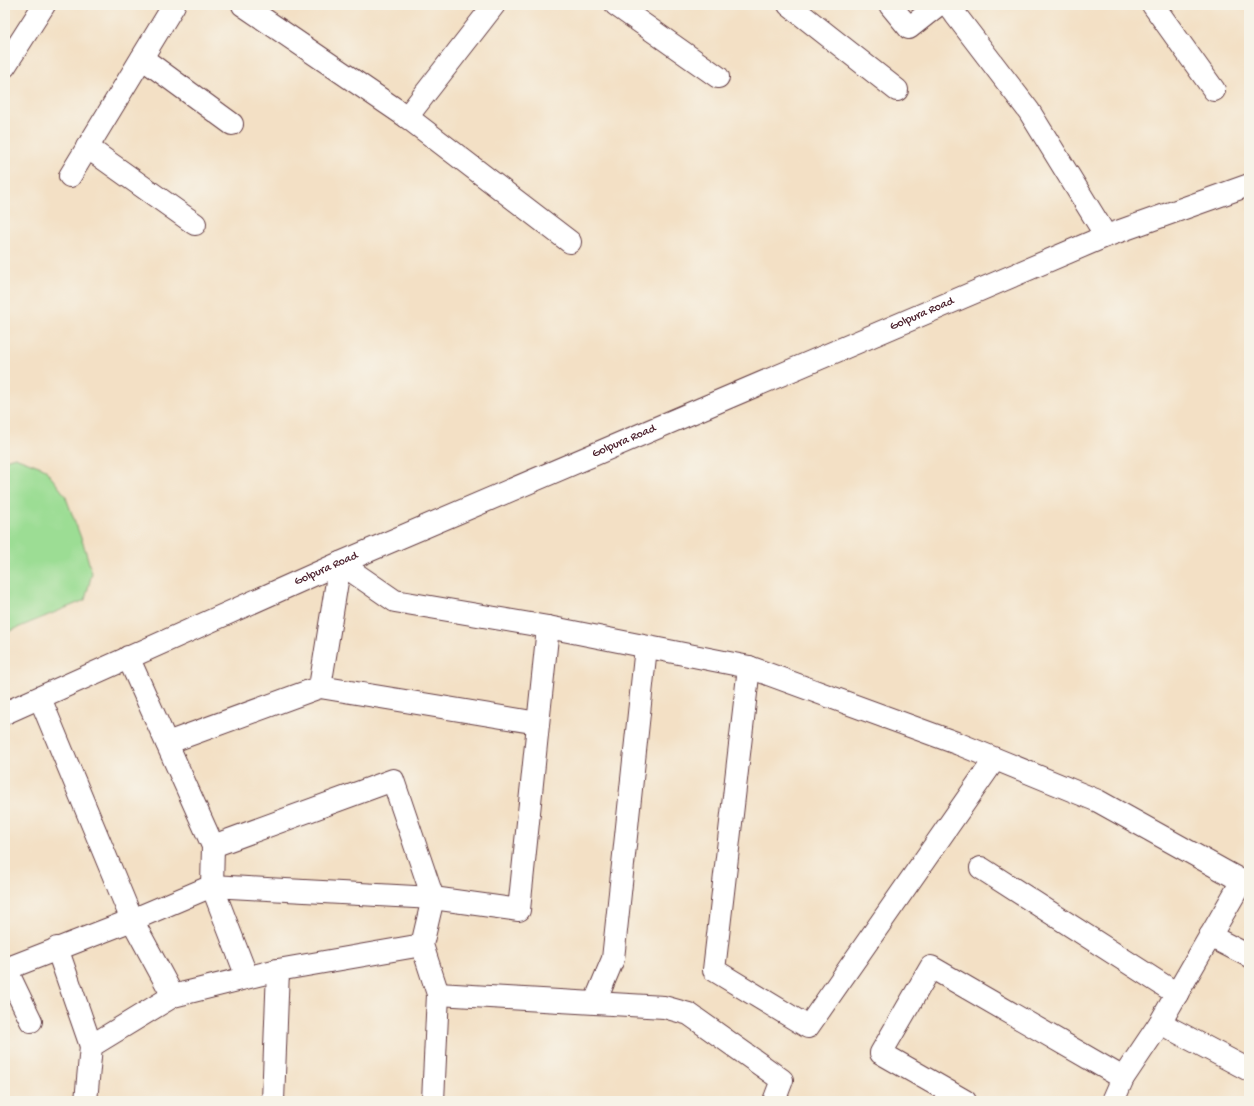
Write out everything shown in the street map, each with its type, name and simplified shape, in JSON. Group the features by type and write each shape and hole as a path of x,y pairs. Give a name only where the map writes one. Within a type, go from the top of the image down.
{"street":[{"path":"5,66 44,5"},
{"path":"70,176 174,5"},
{"path":"243,5 408,117 570,242"},
{"path":"408,117 494,5"},
{"path":"616,5 718,76"},
{"path":"789,5 897,90"},
{"path":"890,5 909,28 938,5"},
{"path":"948,5 1029,111 1106,236"},
{"path":"1153,5 1214,90"},
{"path":"142,58 232,124"},
{"path":"88,147 195,224"},
{"name":"Golpura Road","path":"5,713 340,563 1106,236 1249,184"},
{"path":"320,687 340,563 395,602 548,628 749,667 995,759 1098,801 1246,883 1210,936 1160,1023 1123,1078 1112,1101"},
{"path":"31,1021 5,968 132,920 212,886 433,898 519,910 548,628"},
{"path":"596,1002 613,959 646,647"},
{"path":"128,657 213,846 212,886 247,977"},
{"path":"749,667 714,970 808,1027 995,759"},
{"path":"167,743 320,687 538,723"},
{"path":"40,698 132,920 173,996"},
{"path":"213,846 393,780 433,898 422,945 438,994 433,1101"},
{"path":"982,868 1177,994"},
{"path":"1210,936 1249,956"},
{"path":"91,1046 173,996 278,970 422,945"},
{"path":"57,948 91,1046 86,1101"},
{"path":"965,1101 881,1052 931,967 1123,1078"},
{"path":"273,1101 278,970"},
{"path":"438,994 664,1007 689,1014 782,1080 774,1101"},
{"path":"1160,1023 1249,1070"}],"green space":[{"path":"15,457 44,468 65,495 84,546 92,573 85,600 5,633 5,460"}]}
